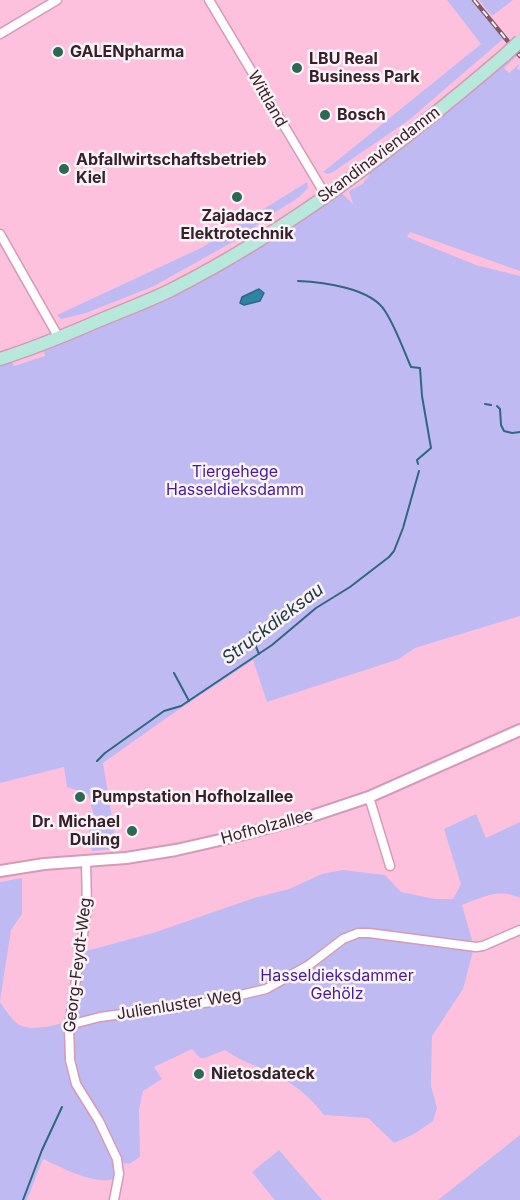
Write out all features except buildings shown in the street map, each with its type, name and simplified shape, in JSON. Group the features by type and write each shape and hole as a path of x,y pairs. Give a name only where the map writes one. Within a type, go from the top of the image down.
{"main road":[{"name":"Skandinaviendamm","path":"0,359 59,338 168,291 263,238 326,196 434,115 520,41"}],"street":[{"path":"0,34 57,0"},
{"name":"Wittland","path":"209,0 326,196"},
{"path":"0,234 59,338"},
{"name":"Hofholzallee","path":"0,871 44,864 126,858 206,844 315,815 369,796 520,730"},
{"path":"369,796 390,866"},
{"name":"Georg-Feydt-Weg","path":"86,861 87,909 69,1025 70,1060 76,1084 99,1120 119,1167 114,1200"},
{"name":"Julienluster Weg","path":"69,1025 100,1017 212,1002 266,989 302,969 343,939 358,933 476,947 488,945 520,930"}],"green space":[{"path":"447,0 471,0 503,39 409,120 333,172 328,174 323,172 481,44"},
{"path":"479,0 513,0 492,16"},
{"name":"Tiergehege Hasseldieksdamm","path":"520,46 520,53 504,68 509,73 520,63 517,69 520,70 520,271 410,232 407,237 476,265 520,276 520,616 415,648 399,659 267,702 253,660 103,763 117,849 92,851 89,831 95,819 88,794 67,787 64,767 0,783 0,365 12,362 14,366 45,356 44,351 129,315 305,218 342,193 353,204 349,191 364,183 368,174"},
{"path":"307,182 308,188 298,198 260,222 249,233 152,287 86,313 61,319 57,315 201,248"},
{"name":"Hasseldieksdammer Gehölz","path":"476,814 486,838 520,822 520,898 498,894 462,905 474,947 463,989 432,1036 431,1086 437,1108 433,1121 414,1134 394,1143 368,1118 324,1115 307,1096 287,1081 225,1050 200,1058 192,1049 154,1067 162,1079 143,1091 139,1110 140,1157 129,1164 121,1163 113,1179 96,1180 43,1159 27,1200 0,1200 0,1002 13,1019 24,1027 46,1027 75,1019 86,951 153,933 254,898 289,889 322,874 343,870 385,875 401,892 435,899 453,899 461,884 444,829"},
{"path":"22,878 22,914 11,930 0,1001 0,882"},
{"path":"520,1135 520,1200 438,1200"},
{"path":"279,1150 322,1200 275,1200 273,1198 252,1172"}],"water":[{"path":"259,289 264,293 260,301 244,305 240,303 242,297"}],"waterway":[{"name":"Struckdieksau","path":"298,281 333,285 358,292 378,303 385,311 411,367 420,368 422,396 431,448 417,460 418,464"},
{"path":"485,404 491,405"},
{"path":"497,406 500,409 501,425 504,431 520,432"},
{"name":"Struckdieksau","path":"97,761 164,711 181,706 272,645 316,608 350,587 389,557 394,551 403,528 419,471"},
{"path":"250,632 259,654"},
{"path":"174,673 189,701"},
{"name":"Struckdieksau","path":"23,1200 42,1150 62,1107"}],"railway":[{"path":"474,0 520,56"}],"place":[{"name":"GALENpharma","path":"58,52"},
{"name":"LBU Real Business Park","path":"297,68"},
{"name":"Bosch","path":"325,115"},
{"name":"Abfallwirtschaftsbetrieb Kiel","path":"64,169"},
{"name":"Zajadacz Elektrotechnik","path":"237,197"},
{"name":"Pumpstation Hofholzallee","path":"80,797"},
{"name":"Dr. Michael Duling","path":"132,831"},
{"name":"Nietosdateck","path":"199,1074"}]}
